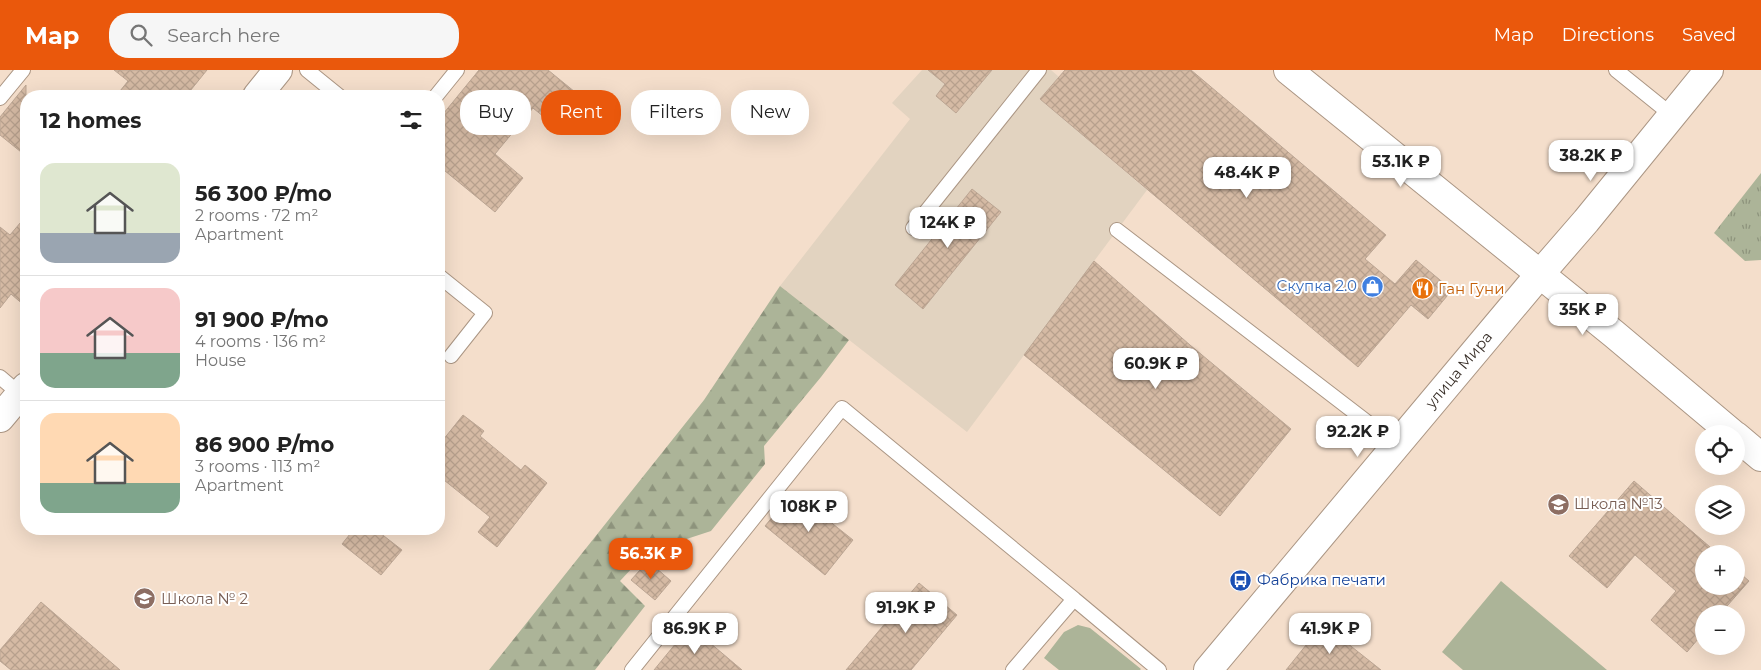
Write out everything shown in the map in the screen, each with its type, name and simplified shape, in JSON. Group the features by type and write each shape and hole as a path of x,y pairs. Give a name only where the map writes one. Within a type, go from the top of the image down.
{"main road":[{"path":"262,90 278,70"},
{"path":"1288,70 1540,274 1722,425"},
{"name":"улица Мира","path":"1208,670 1586,221 1709,70"},
{"path":"0,418 16,386"},
{"path":"1745,444 1761,457"}],"lane":[{"path":"0,98 23,70"},
{"path":"307,70 332,90"},
{"path":"441,90 457,70"},
{"path":"913,228 1040,70"},
{"path":"1616,70 1672,116"},
{"path":"1117,230 1396,445"},
{"path":"445,281 486,313 451,356"},
{"path":"632,670 842,408 1159,670"},
{"path":"1013,670 1053,621 1074,599"}],"shaded area":[{"path":"922,70 928,70 945,84 956,113 992,70 1051,70 1059,77 1040,99 1147,190 967,432 780,286 910,119 892,103"}],"green space":[{"path":"1761,173 1761,260 1745,261 1714,233"},
{"path":"780,286 849,340 764,446 765,464 711,531 647,552 620,581 645,606 595,670 489,670 704,400"},
{"path":"1501,581 1607,670 1463,670 1442,652"},
{"path":"1078,625 1090,628 1141,669 1059,670 1044,658 1064,632"}],"building":[{"path":"114,70 207,70 191,90 121,90 128,81"},
{"path":"479,70 548,70 573,90 541,90 541,115 533,108 531,110 531,90 463,90"},
{"path":"928,70 992,70 956,113 936,96 945,84"},
{"path":"1065,70 1191,70 1386,235 1365,259 1395,284 1416,260 1452,290 1428,319 1411,305 1358,367 1040,99"},
{"path":"20,92 20,151 0,135 0,117"},
{"path":"460,93 460,135 511,135 495,154 523,178 495,212 445,171 445,112"},
{"path":"972,189 1001,212 923,309 895,285"},
{"path":"20,223 20,302 11,294 0,308 0,227 10,235"},
{"path":"1094,261 1190,345 1291,429 1220,516 1024,355"},
{"path":"463,415 484,431 480,436 521,470 525,465 547,483 497,547 478,532 490,517 445,481 445,438"},
{"path":"1634,481 1708,545 1695,545 1695,595 1737,595 1728,605 1695,605 1695,643 1687,652 1651,620 1676,591 1635,555 1607,588 1569,556"},
{"path":"793,492 853,540 825,575 765,526"},
{"path":"349,535 383,535 402,550 381,575 342,544"},
{"path":"648,561 671,581 655,600 631,580"},
{"path":"1745,578 1749,581 1745,586"},
{"path":"919,583 957,615 911,670 846,670"},
{"path":"41,602 120,670 11,670 0,661 0,650"},
{"path":"1323,624 1381,670 1286,670"},
{"path":"690,626 742,670 654,670"}],"place":[{"name":"Скупка 2.0","path":"1373,286"},
{"name":"Ган Гуни","path":"1422,289"},
{"name":"Школа №13","path":"1558,504"},
{"name":"Фабрика печати","path":"1241,580"},
{"name":"Школа № 2","path":"145,599"}]}
